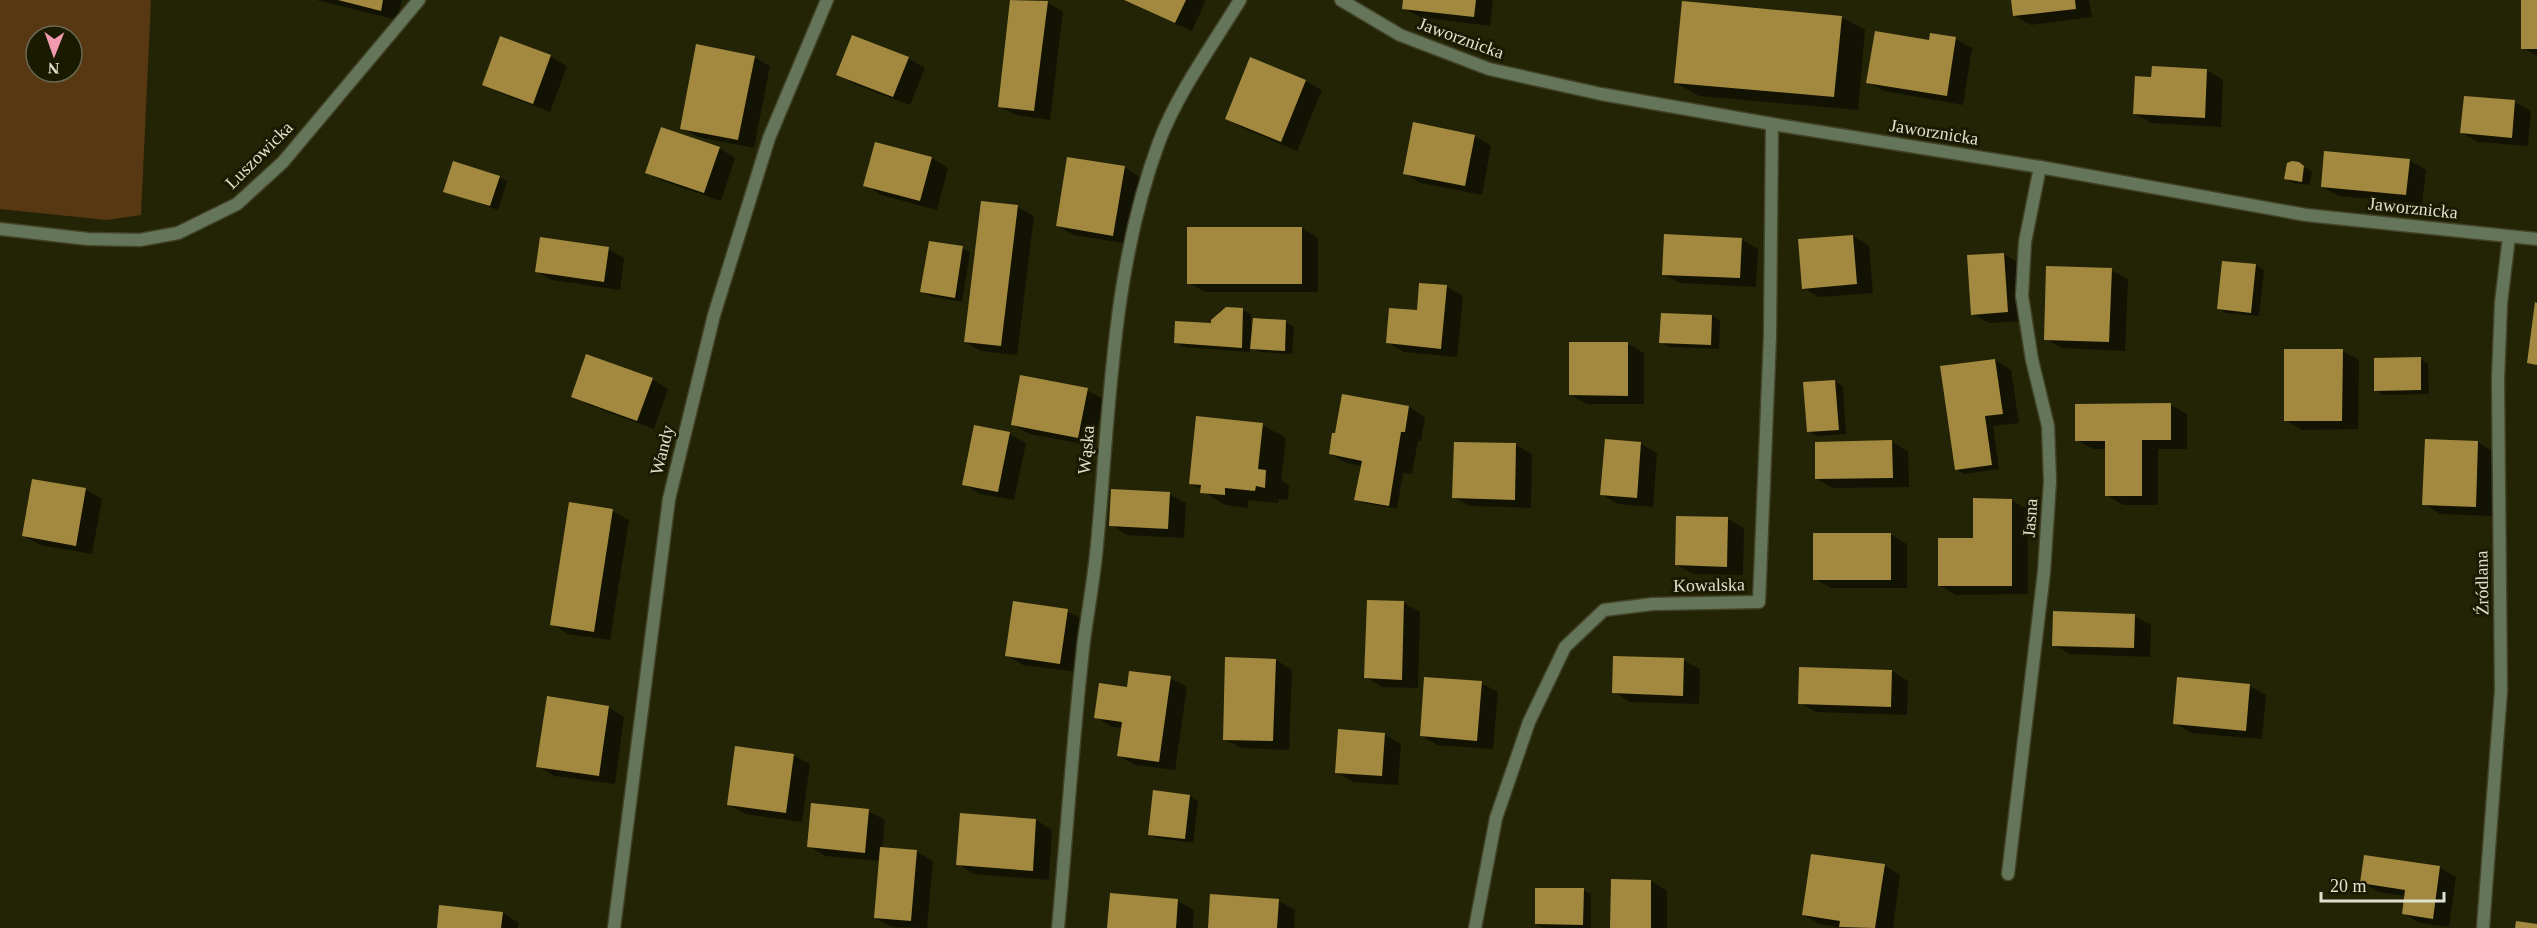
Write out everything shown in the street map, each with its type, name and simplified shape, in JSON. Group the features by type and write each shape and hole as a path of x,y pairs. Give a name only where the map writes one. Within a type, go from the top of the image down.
{"street":[{"name":"Luszowicka","path":"0,229 88,239 140,240 178,233 237,204 283,162 419,0"},
{"name":"Wandy","path":"615,928 669,499 714,315 769,138 827,0"},
{"name":"Wąska","path":"1058,928 1084,641 1096,556 1110,383 1128,258 1139,204 1160,140 1180,99 1240,0"},
{"name":"Jaworznicka","path":"1341,0 1400,35 1489,69 1601,94 2040,167 2306,215 2537,239"},
{"name":"Kowalska","path":"1474,928 1496,818 1529,722 1565,647 1604,610 1653,604 1759,602 1770,336 1772,124"},
{"name":"Jasna","path":"2008,874 2044,572 2050,481 2048,426 2032,360 2022,296 2025,242 2040,167"},
{"name":"Źródlana","path":"2483,928 2501,691 2498,380 2501,303 2509,237"}],"shaded area":[{"path":"0,0 151,0 141,215 107,220 0,209"}],"building":[{"path":"338,0 383,0 381,11"},
{"path":"1010,0 1048,1 1034,111 998,107"},
{"path":"1124,0 1186,0 1175,23"},
{"path":"1403,0 1476,0 1474,17 1402,9"},
{"path":"2011,0 2075,0 2076,9 2013,16"},
{"path":"2521,0 2537,0 2537,49 2521,49"},
{"path":"1682,1 1842,16 1834,97 1674,83"},
{"path":"1875,31 1929,40 1930,33 1956,37 1947,96 1866,83"},
{"path":"852,35 909,57 893,97 836,75"},
{"path":"500,36 551,55 533,104 482,85"},
{"path":"696,44 755,56 738,140 680,129"},
{"path":"1250,57 1306,80 1281,142 1225,119"},
{"path":"2152,66 2207,69 2205,118 2133,114 2135,76 2151,77"},
{"path":"2464,96 2515,100 2512,138 2460,133"},
{"path":"1413,122 1475,135 1465,186 1403,174"},
{"path":"661,127 720,147 704,193 645,173"},
{"path":"875,142 932,157 920,201 863,186"},
{"path":"2324,151 2410,159 2406,195 2321,187"},
{"path":"1067,157 1125,166 1113,236 1056,226"},
{"path":"453,161 500,176 490,206 443,192"},
{"path":"2292,161 2304,166 2302,182 2284,179 2287,163"},
{"path":"981,201 1018,205 1001,346 964,342"},
{"path":"1187,227 1302,227 1302,284 1187,284"},
{"path":"1664,234 1742,238 1740,278 1662,275"},
{"path":"1853,235 1857,284 1802,289 1798,239"},
{"path":"540,237 609,247 604,282 535,272"},
{"path":"929,241 963,246 955,298 920,292"},
{"path":"2004,253 2008,312 1971,315 1967,255"},
{"path":"2222,261 2256,264 2251,313 2217,309"},
{"path":"2046,266 2112,268 2109,342 2044,340"},
{"path":"1419,283 1447,285 1441,349 1386,343 1389,308 1417,310"},
{"path":"2535,302 2537,303 2537,365 2527,363"},
{"path":"1226,307 1243,308 1242,348 1174,343 1175,321 1211,323 1211,320"},
{"path":"1661,313 1712,315 1711,345 1659,343"},
{"path":"1253,318 1286,320 1285,351 1250,349"},
{"path":"1569,342 1628,342 1628,396 1569,395"},
{"path":"2284,349 2343,349 2342,421 2284,421"},
{"path":"586,354 653,378 637,421 571,397"},
{"path":"2421,357 2421,390 2374,391 2374,358"},
{"path":"1995,359 2003,414 1985,416 1992,465 1955,470 1940,366"},
{"path":"1020,375 1088,388 1078,438 1011,425"},
{"path":"1835,380 1839,430 1807,432 1803,382"},
{"path":"1342,394 1409,406 1405,432 1401,432 1389,506 1354,500 1362,461 1329,454"},
{"path":"2171,403 2171,440 2142,440 2142,496 2105,496 2105,441 2075,441 2075,404"},
{"path":"1196,416 1263,423 1258,469 1266,470 1265,488 1256,486 1255,491 1225,488 1225,495 1200,493 1201,485 1189,484"},
{"path":"974,425 1010,432 998,492 962,485"},
{"path":"1605,439 1641,442 1637,498 1600,495"},
{"path":"2425,439 2478,441 2476,507 2422,505"},
{"path":"1892,440 1893,478 1815,479 1815,442"},
{"path":"1454,442 1516,443 1515,500 1452,498"},
{"path":"32,479 86,488 76,546 22,536"},
{"path":"1111,489 1170,492 1168,529 1109,526"},
{"path":"1973,498 2012,499 2012,586 1938,586 1938,538 1973,538"},
{"path":"569,502 613,509 594,632 550,625"},
{"path":"1676,516 1728,517 1727,567 1675,565"},
{"path":"1813,533 1891,533 1891,580 1813,580"},
{"path":"1367,600 1404,601 1402,680 1364,678"},
{"path":"1013,601 1068,609 1060,664 1005,656"},
{"path":"2053,611 2135,614 2134,648 2052,646"},
{"path":"1613,656 1684,658 1683,696 1612,693"},
{"path":"1225,657 1276,659 1273,741 1223,740"},
{"path":"1799,667 1892,670 1891,707 1798,704"},
{"path":"1129,671 1171,676 1159,762 1117,756 1122,722 1094,718 1099,683 1127,687"},
{"path":"1424,677 1482,681 1477,741 1420,736"},
{"path":"2177,677 2250,684 2246,731 2173,724"},
{"path":"547,696 609,706 599,776 536,767"},
{"path":"1338,729 1385,733 1382,776 1335,773"},
{"path":"735,746 794,754 786,813 727,805"},
{"path":"1153,790 1190,795 1185,839 1148,835"},
{"path":"811,803 869,809 865,853 807,847"},
{"path":"960,813 1036,819 1033,871 956,865"},
{"path":"880,847 917,850 911,921 874,918"},
{"path":"1811,854 1885,864 1875,928 1839,927 1840,921 1802,915"},
{"path":"2364,855 2440,866 2433,919 2402,914 2405,890 2360,883"},
{"path":"1611,879 1651,880 1651,928 1610,928"},
{"path":"1535,888 1584,888 1583,925 1535,924"},
{"path":"1110,893 1178,899 1176,928 1107,928"},
{"path":"1210,894 1279,899 1277,928 1208,928"},
{"path":"439,905 503,912 501,928 437,928"},
{"path":"2516,921 2537,924 2537,928 2515,928"}]}
